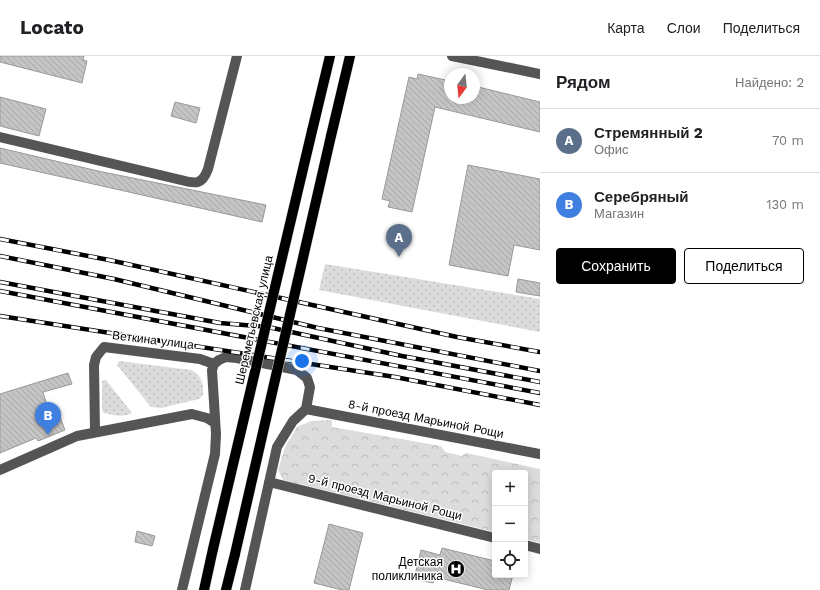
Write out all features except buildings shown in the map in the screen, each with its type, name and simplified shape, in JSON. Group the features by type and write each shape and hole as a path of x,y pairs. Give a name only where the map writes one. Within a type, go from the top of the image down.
{"main road":[{"name":"Шереметьевская улица","path":"204,590 330,56"},
{"path":"226,590 350,56"}],"street":[{"path":"0,137 190,183 197,182 202,180 208,169 237,56"},
{"path":"452,56 540,74"},
{"name":"Веткина улица","path":"95,432 94,365 96,357 104,347 200,359 214,364"},
{"path":"182,590 215,454 216,442 212,378 214,364 226,357 297,370 307,378 310,387 306,409 293,421 277,447 245,590"},
{"name":"8-й проезд Марьиной Рощи","path":"306,409 540,454"},
{"path":"0,470 77,436 95,432 192,414 207,418 215,423"},
{"name":"9-й проезд Марьиной Рощи","path":"269,482 492,537"},
{"path":"528,546 540,549"}],"green space":[{"path":"325,264 540,299 540,332 319,290"},
{"path":"119,361 191,370 197,374 201,380 203,395 199,399 161,408 151,407 117,365"},
{"path":"106,380 132,413 122,416 104,413 102,410 102,381"},
{"path":"332,420 332,427 441,446 445,452 462,456 466,453 540,469 540,543 528,540 528,470 492,470 492,531 283,480 278,470 285,447 297,427 311,421"}],"railway":[{"path":"0,239 109,260 457,337 540,352"},
{"path":"0,256 114,279 318,328 540,371"},
{"path":"0,282 220,323 268,327 402,356 540,382"},
{"path":"0,291 540,393"},
{"path":"0,316 395,377 540,405"}],"place":[{"name":"Стремянный 2","path":"399,257"},
{"name":"Серебряный","path":"48,435"},
{"name":"Детская поликлиника","path":"456,569"}]}
